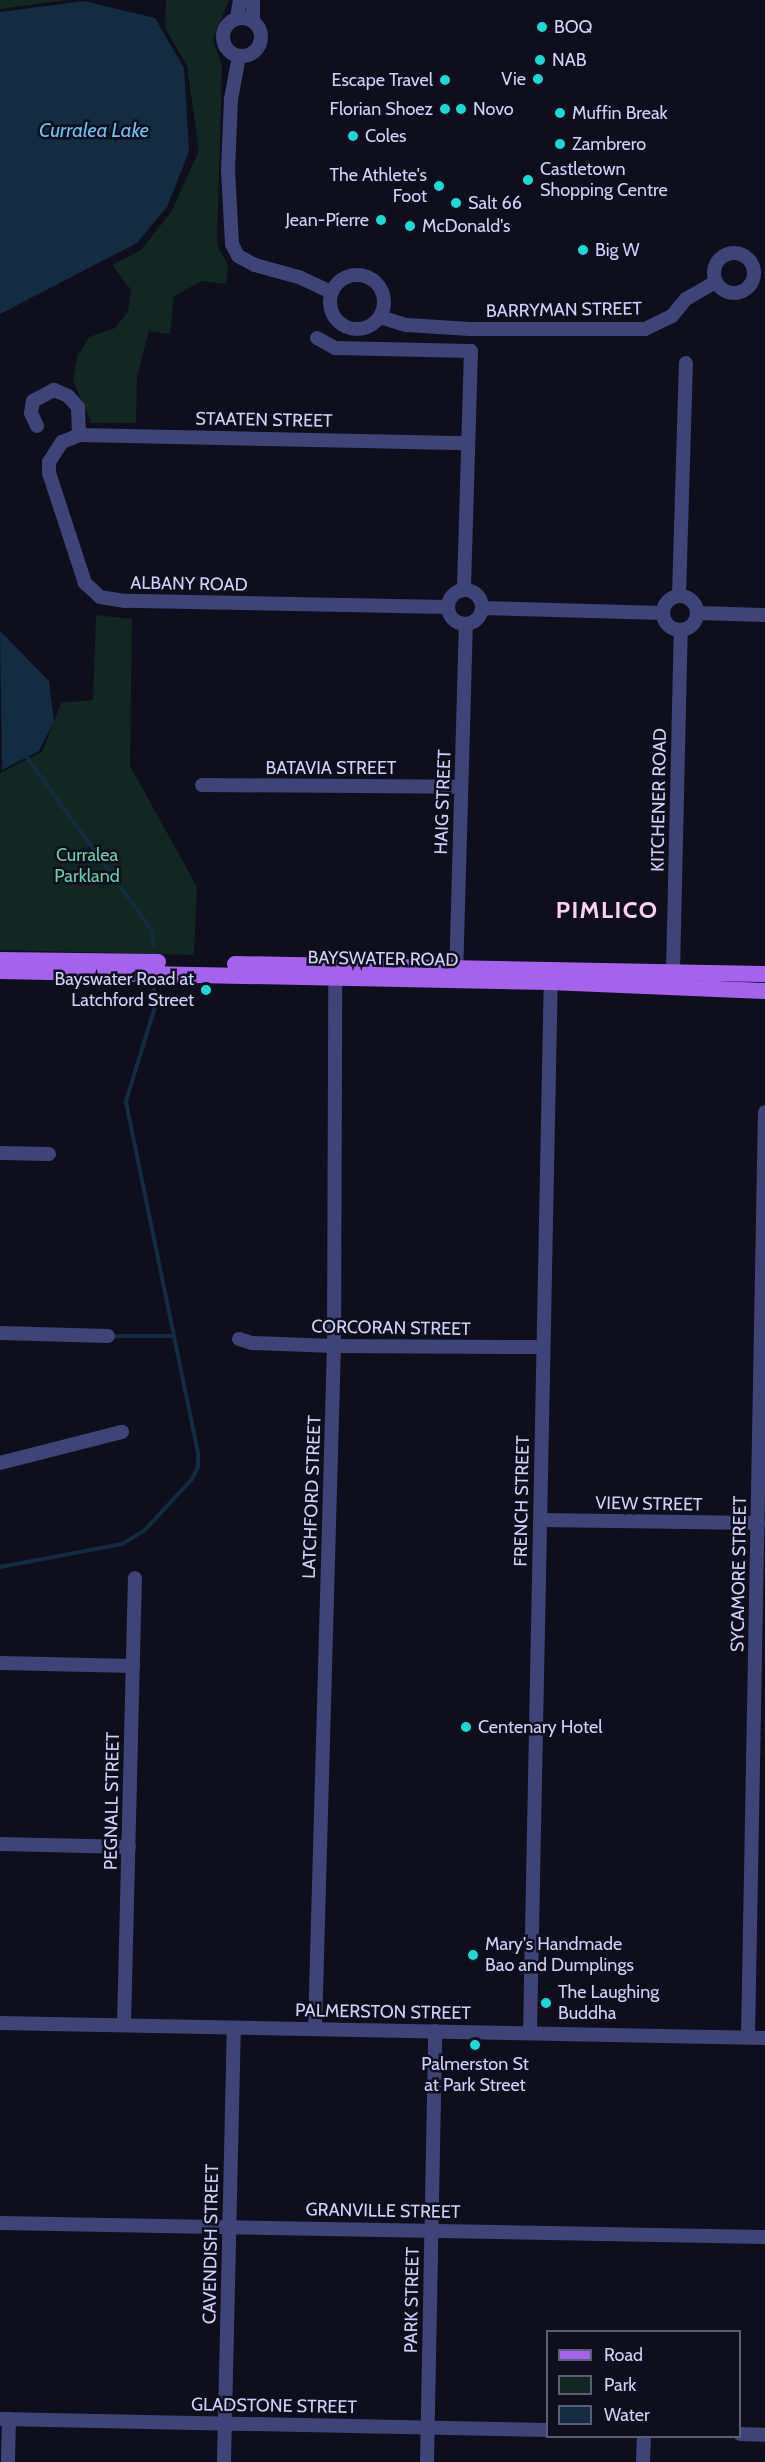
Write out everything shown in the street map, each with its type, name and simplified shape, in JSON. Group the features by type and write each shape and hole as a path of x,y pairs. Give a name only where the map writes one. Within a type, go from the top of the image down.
{"main road":[{"name":"BAYSWATER ROAD","path":"0,960 551,976 765,991"},
{"name":"BAYSWATER ROAD","path":"0,971 335,971"},
{"name":"BAYSWATER ROAD","path":"551,976 673,972 765,974"}],"street":[{"path":"237,18 240,0"},
{"path":"253,0 253,21 261,34 259,46 251,54 239,56 227,50 222,38 226,25 237,18 253,21"},
{"path":"239,56 231,99 228,170 228,228 238,256 331,292"},
{"path":"749,288 759,266 735,253 722,257 715,268 716,282 731,293 749,288 765,288"},
{"path":"350,275 371,279 382,291 384,301 380,317 367,327 346,327 331,312 331,292 350,275"},
{"name":"BARRYMAN STREET","path":"380,317 407,325 470,329 645,329 672,316 686,299 716,282"},
{"path":"317,338 335,348 471,351 464,590"},
{"path":"680,596 686,363"},
{"path":"37,426 31,412 33,401 54,390 68,396 78,407 79,435"},
{"name":"STAATEN STREET","path":"62,442 79,435 468,443"},
{"name":"ALBANY ROAD","path":"62,442 49,462 49,473 85,583 100,597 125,601 448,607"},
{"path":"464,590 478,597 482,608 478,618 466,624 453,619 448,607 453,595 464,590"},
{"path":"680,596 694,603 698,614 693,624 681,630 668,625 663,613 669,601 680,596"},
{"path":"482,608 663,613"},
{"path":"698,614 765,615"},
{"name":"HAIG STREET","path":"457,974 466,624"},
{"name":"KITCHENER ROAD","path":"673,972 681,630"},
{"name":"BATAVIA STREET","path":"202,786 461,788"},
{"name":"LATCHFORD STREET","path":"315,2029 334,1346 335,971"},
{"name":"FRENCH STREET","path":"530,2033 551,976"},
{"name":"SYCAMORE STREET","path":"748,2037 765,1112"},
{"path":"0,1153 49,1154"},
{"path":"0,1333 108,1336"},
{"name":"CORCORAN STREET","path":"239,1339 252,1343 334,1346 543,1347"},
{"path":"0,1463 122,1432"},
{"name":"VIEW STREET","path":"540,1520 758,1523"},
{"name":"PEGNALL STREET","path":"124,2025 135,1578"},
{"path":"0,1664 133,1666"},
{"path":"0,1844 129,1847"},
{"name":"PALMERSTON STREET","path":"0,2023 765,2038"},
{"name":"CAVENDISH STREET","path":"224,2462 234,2028"},
{"name":"PARK STREET","path":"427,2462 435,2031"},
{"name":"GRANVILLE STREET","path":"0,2223 765,2237"},
{"path":"5,2419 8,2462"},
{"name":"GLADSTONE STREET","path":"5,2419 546,2430"},
{"path":"741,2434 765,2435"},
{"path":"643,2462 644,2438"}],"green space":[{"path":"0,0 66,0 0,9"},
{"path":"166,0 229,0 213,39 222,66 217,245 228,265 226,284 202,281 174,296 170,334 149,331 137,377 136,423 91,423 73,380 77,357 89,337 115,328 128,312 131,290 112,265 141,250 171,212 199,151 187,66 165,28"},
{"name":"Curralea Parkland","path":"96,615 132,619 130,766 197,887 194,955 0,950 0,773 42,752 61,703 93,700"}],"water":[{"name":"Curralea Lake","path":"84,1 155,18 184,68 189,151 167,207 137,243 0,314 0,12"},
{"path":"0,631 49,681 54,721 39,751 2,770"}],"waterway":[{"path":"26,756 152,931 153,946"},
{"path":"0,1567 122,1544 144,1531 192,1479 198,1467 198,1453 126,1101 155,1007 154,990"},
{"path":"112,1336 174,1336"}],"place":[{"name":"BOQ","path":"542,27"},
{"name":"NAB","path":"540,60"},
{"name":"Vie","path":"538,79"},
{"name":"Escape Travel","path":"445,80"},
{"name":"Florian Shoez","path":"445,109"},
{"name":"Novo","path":"461,109"},
{"name":"Muffin Break","path":"560,113"},
{"name":"Coles","path":"353,136"},
{"name":"Zambrero","path":"560,144"},
{"name":"Castletown Shopping Centre","path":"528,180"},
{"name":"The Athlete's Foot","path":"439,186"},
{"name":"Salt 66","path":"456,203"},
{"name":"Jean-Píerre","path":"381,220"},
{"name":"McDonald's","path":"410,226"},
{"name":"Big W","path":"583,250"},
{"name":"Bayswater Road at Latchford Street","path":"206,990"},
{"name":"Centenary Hotel","path":"466,1727"},
{"name":"Mary's Handmade Bao and Dumplings","path":"473,1955"},
{"name":"The Laughing Buddha","path":"546,2003"},
{"name":"Palmerston St at Park Street","path":"475,2045"}],"district":[{"name":"PIMLICO","path":"607,910"}]}
